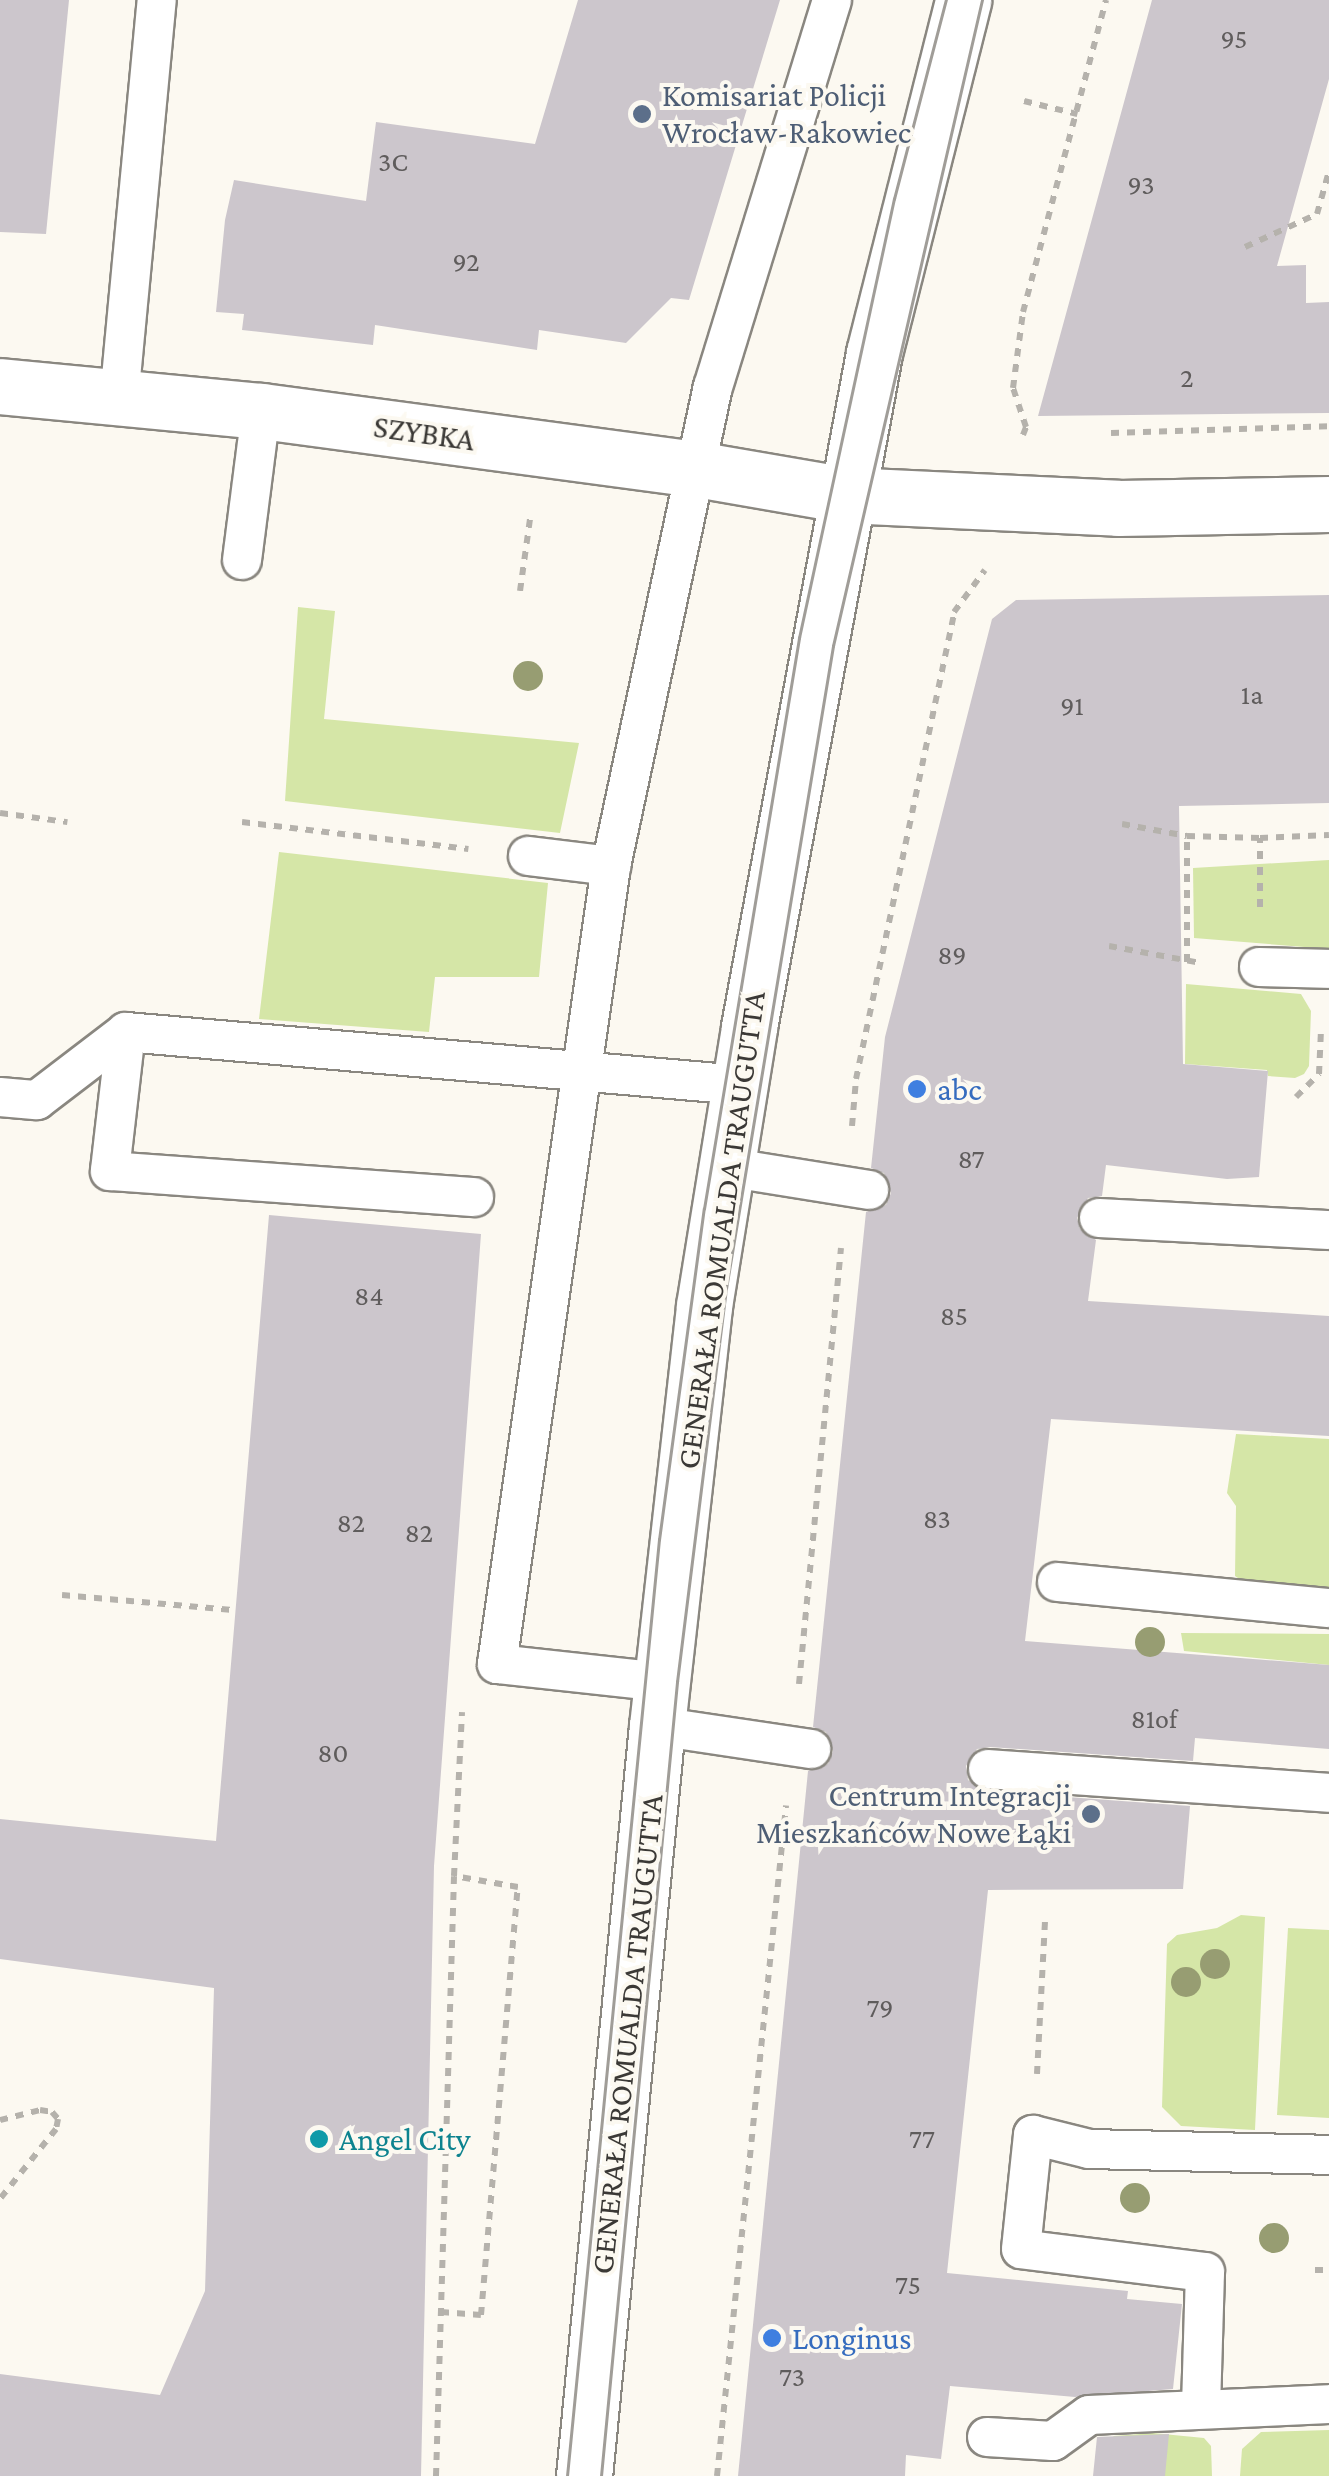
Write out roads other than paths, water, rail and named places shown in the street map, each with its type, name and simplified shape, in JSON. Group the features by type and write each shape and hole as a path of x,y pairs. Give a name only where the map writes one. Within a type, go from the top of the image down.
{"main road":[{"name":"GENERAŁA ROMUALDA TRAUGUTTA","path":"584,2476 660,1704 704,1306 846,494 874,353 963,0"},
{"name":"SZYBKA","path":"0,386 261,411 696,469 846,494 1118,508 1329,504"}],"lane":[{"path":"119,399 158,0"},
{"path":"801,1748 660,1704 497,1664 612,866 713,387 832,0"},
{"path":"242,560 261,411"},
{"path":"528,856 612,866"},
{"path":"1259,967 1326,969"},
{"path":"0,1097 37,1100 126,1032 580,1068 740,1085"},
{"path":"126,1032 110,1171 474,1197"},
{"path":"726,1166 858,1187"},
{"path":"1099,1218 1329,1230"},
{"path":"1057,1582 1329,1608"},
{"path":"988,1770 1329,1793"},
{"path":"1201,2407 1205,2272 1021,2249 1033,2135 1089,2149 1329,2155"},
{"path":"987,2437 1053,2441 1089,2414 1329,2404"}],"tram line":[{"path":"567,2476 659,1540 704,1209 799,638 894,199 946,0"},
{"path":"601,2476 677,1682 725,1295 833,646 982,0"}],"place":[{"name":"Komisariat Policji Wrocław-Rakowiec","path":"642,114"},
{"name":"abc","path":"917,1089"},
{"name":"Centrum Integracji Mieszkańców Nowe Łąki","path":"1091,1814"},
{"name":"Angel City","path":"319,2139"},
{"name":"Longinus","path":"772,2338"}]}
